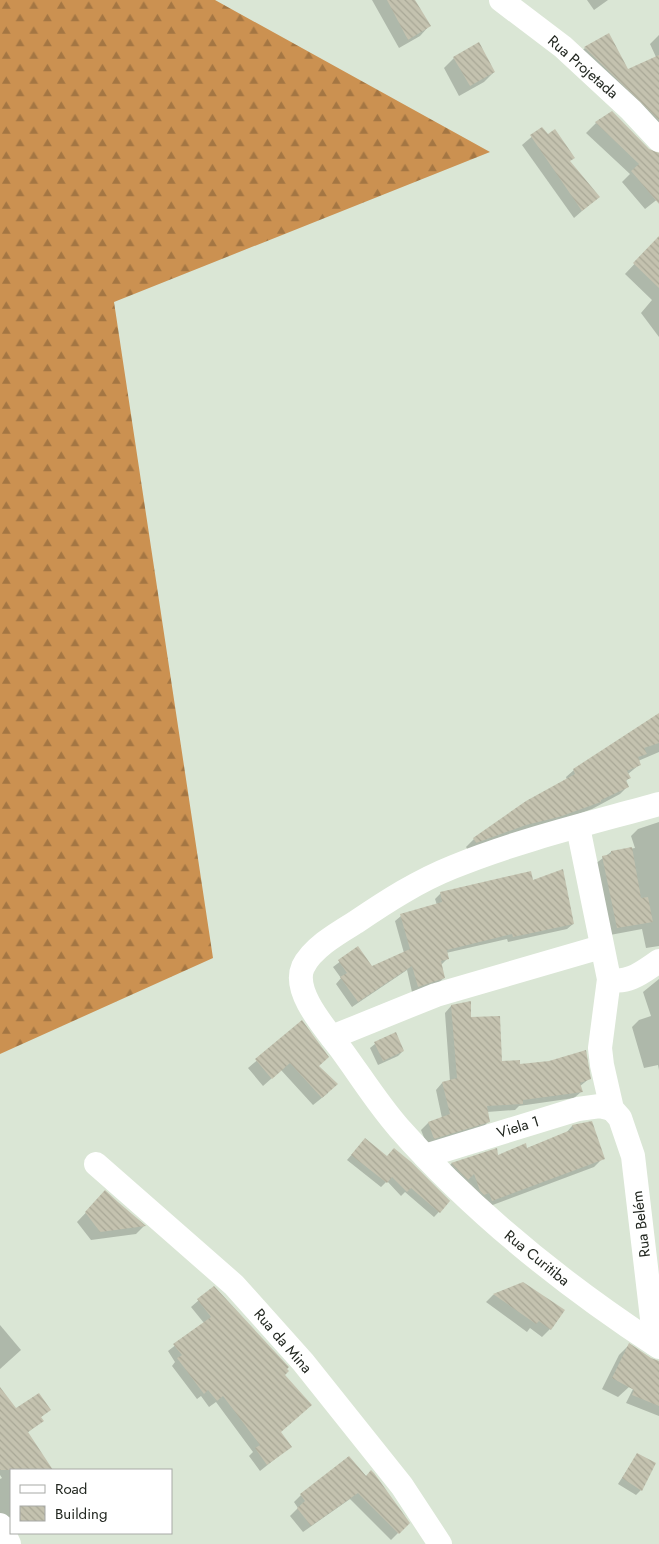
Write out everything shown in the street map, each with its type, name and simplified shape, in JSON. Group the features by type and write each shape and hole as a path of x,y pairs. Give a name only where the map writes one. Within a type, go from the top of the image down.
{"street":[{"name":"Rua Projetada","path":"501,0 563,47 631,110 659,140"},
{"name":"Rua Curitiba","path":"657,1346 580,1293 498,1227 425,1156 397,1126 332,1038 301,988 300,976 304,966 313,954 336,935 408,888 454,866 659,804"},
{"name":"Rua Belém","path":"578,827 608,979 600,1048 612,1109 620,1118 633,1156 657,1346"},
{"path":"332,1038 436,995 601,946"},
{"path":"608,979 616,981 636,977 659,961"},
{"name":"Viela 1","path":"425,1156 578,1109 600,1106 612,1109"},
{"name":"Rua da Mina","path":"96,1164 234,1285 303,1362 396,1478 440,1544"},
{"path":"0,1525 9,1544"}],"green space":[{"path":"0,0 215,0 490,152 114,302 213,958 0,1054"}],"building":[{"path":"387,0 415,0 431,26 408,40"},
{"path":"609,33 628,69 659,55 659,120 584,47"},
{"path":"479,42 495,72 470,86 453,57"},
{"path":"612,111 649,149 659,153 659,204 631,171 639,164 595,122"},
{"path":"542,127 548,134 555,129 575,158 570,161 600,197 582,211 530,135"},
{"path":"659,236 659,288 633,263"},
{"path":"659,713 659,743 644,748 647,754 638,757 641,765 627,771 631,778 626,780 629,787 601,800 601,802 559,817 526,825 476,843 473,838 526,801 575,774 573,769"},
{"path":"632,847 641,898 648,897 653,922 617,928 602,856 611,854 611,851"},
{"path":"563,869 574,924 513,937 512,934 447,950 449,959 441,961 445,978 418,987 412,966 358,1002 340,977 347,973 338,960 358,946 372,966 410,949 400,914 442,902 440,892 531,871 533,880"},
{"path":"471,1001 471,1017 500,1016 502,1061 520,1060 520,1064 549,1061 586,1050 591,1079 580,1083 583,1092 523,1100 523,1104 487,1106 490,1122 434,1139 428,1122 450,1114 442,1082 457,1078 451,1005"},
{"path":"302,1020 329,1057 319,1066 338,1084 322,1098 290,1063 272,1079 255,1059"},
{"path":"396,1032 404,1051 383,1061 374,1042"},
{"path":"592,1121 605,1159 492,1201 489,1193 484,1195 480,1191 474,1174 468,1180 451,1163 497,1148 498,1155 526,1143 527,1148 573,1129 572,1125"},
{"path":"365,1138 387,1156 394,1148 411,1162 450,1201 440,1213 411,1188 407,1192 392,1177 387,1183 351,1155"},
{"path":"105,1190 146,1226 100,1232 85,1212"},
{"path":"523,1282 565,1310 551,1330 539,1321 536,1324 493,1294"},
{"path":"214,1286 289,1367 287,1369 289,1371 285,1375 312,1405 281,1432 292,1447 267,1465 255,1448 260,1445 223,1396 217,1401 208,1390 204,1394 177,1358 182,1355 173,1344 211,1317 197,1299"},
{"path":"629,1343 651,1358 659,1361 659,1406 632,1395 634,1390 612,1378"},
{"path":"0,1387 16,1408 39,1393 51,1410 41,1417 44,1421 28,1432 52,1469 0,1470"},
{"path":"637,1453 656,1463 642,1491 622,1478"},
{"path":"349,1456 366,1476 371,1470 374,1473 410,1523 399,1534 358,1493 311,1526 297,1508 305,1501 300,1494"}]}
